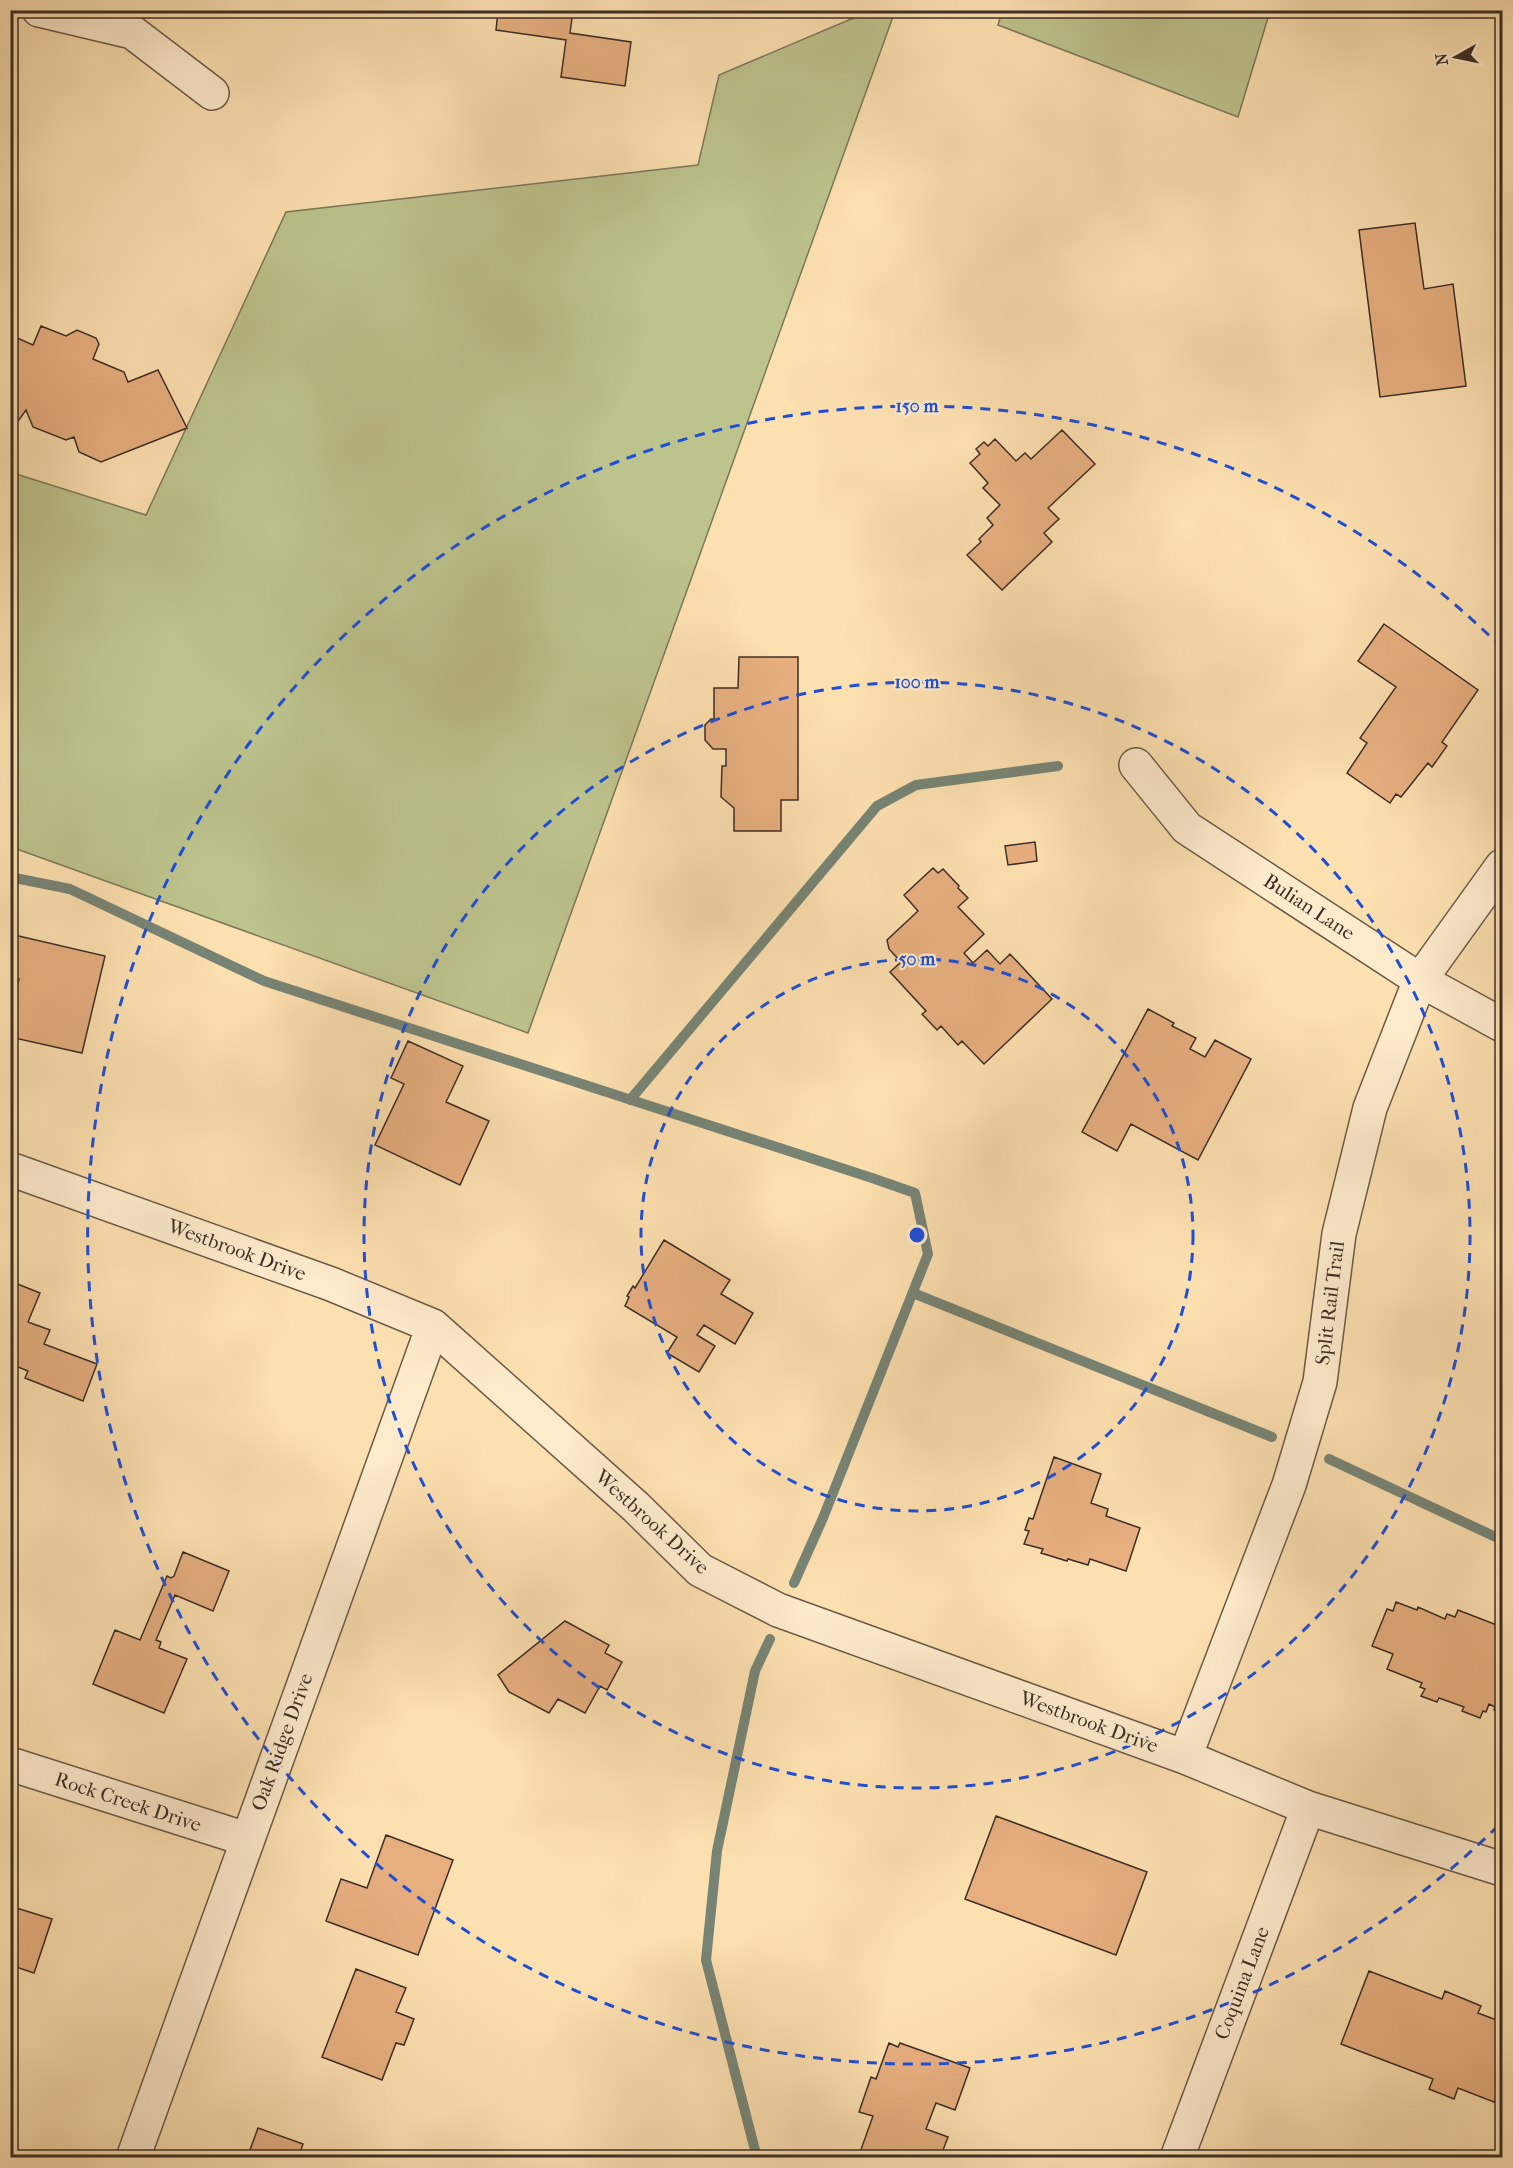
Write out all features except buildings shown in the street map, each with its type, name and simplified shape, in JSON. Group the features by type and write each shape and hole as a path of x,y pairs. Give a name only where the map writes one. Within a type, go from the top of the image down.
{"street":[{"path":"39,10 132,32 212,93"},
{"name":"Bulian Lane","path":"1136,765 1187,828 1420,980 1503,1025"},
{"name":"Split Rail Trail","path":"1185,1757 1285,1496 1320,1382 1339,1234 1370,1108 1420,980 1503,866"},
{"name":"Westbrook Drive","path":"10,1169 331,1284 433,1326 636,1507 700,1570 778,1610 1185,1757 1308,1808 1503,1869"},
{"name":"Oak Ridge Drive","path":"133,2157 433,1326"},
{"name":"Rock Creek Drive","path":"10,1764 246,1839"},
{"name":"Coquina Lane","path":"1177,2157 1308,1808"}],"green space":[{"path":"1002,10 1270,11 1238,117 998,25"},
{"path":"870,11 895,11 528,1033 11,847 10,472 146,515 286,212 698,165 719,75"}],"waterway":[{"path":"630,1100 877,806 916,785 1058,766"},
{"path":"10,877 70,889 264,981 915,1193 928,1254 823,1518 794,1583"},
{"path":"913,1293 1272,1437"},
{"path":"1329,1459 1502,1540"},
{"path":"757,2158 706,1960 717,1851 755,1671 770,1639"}]}
